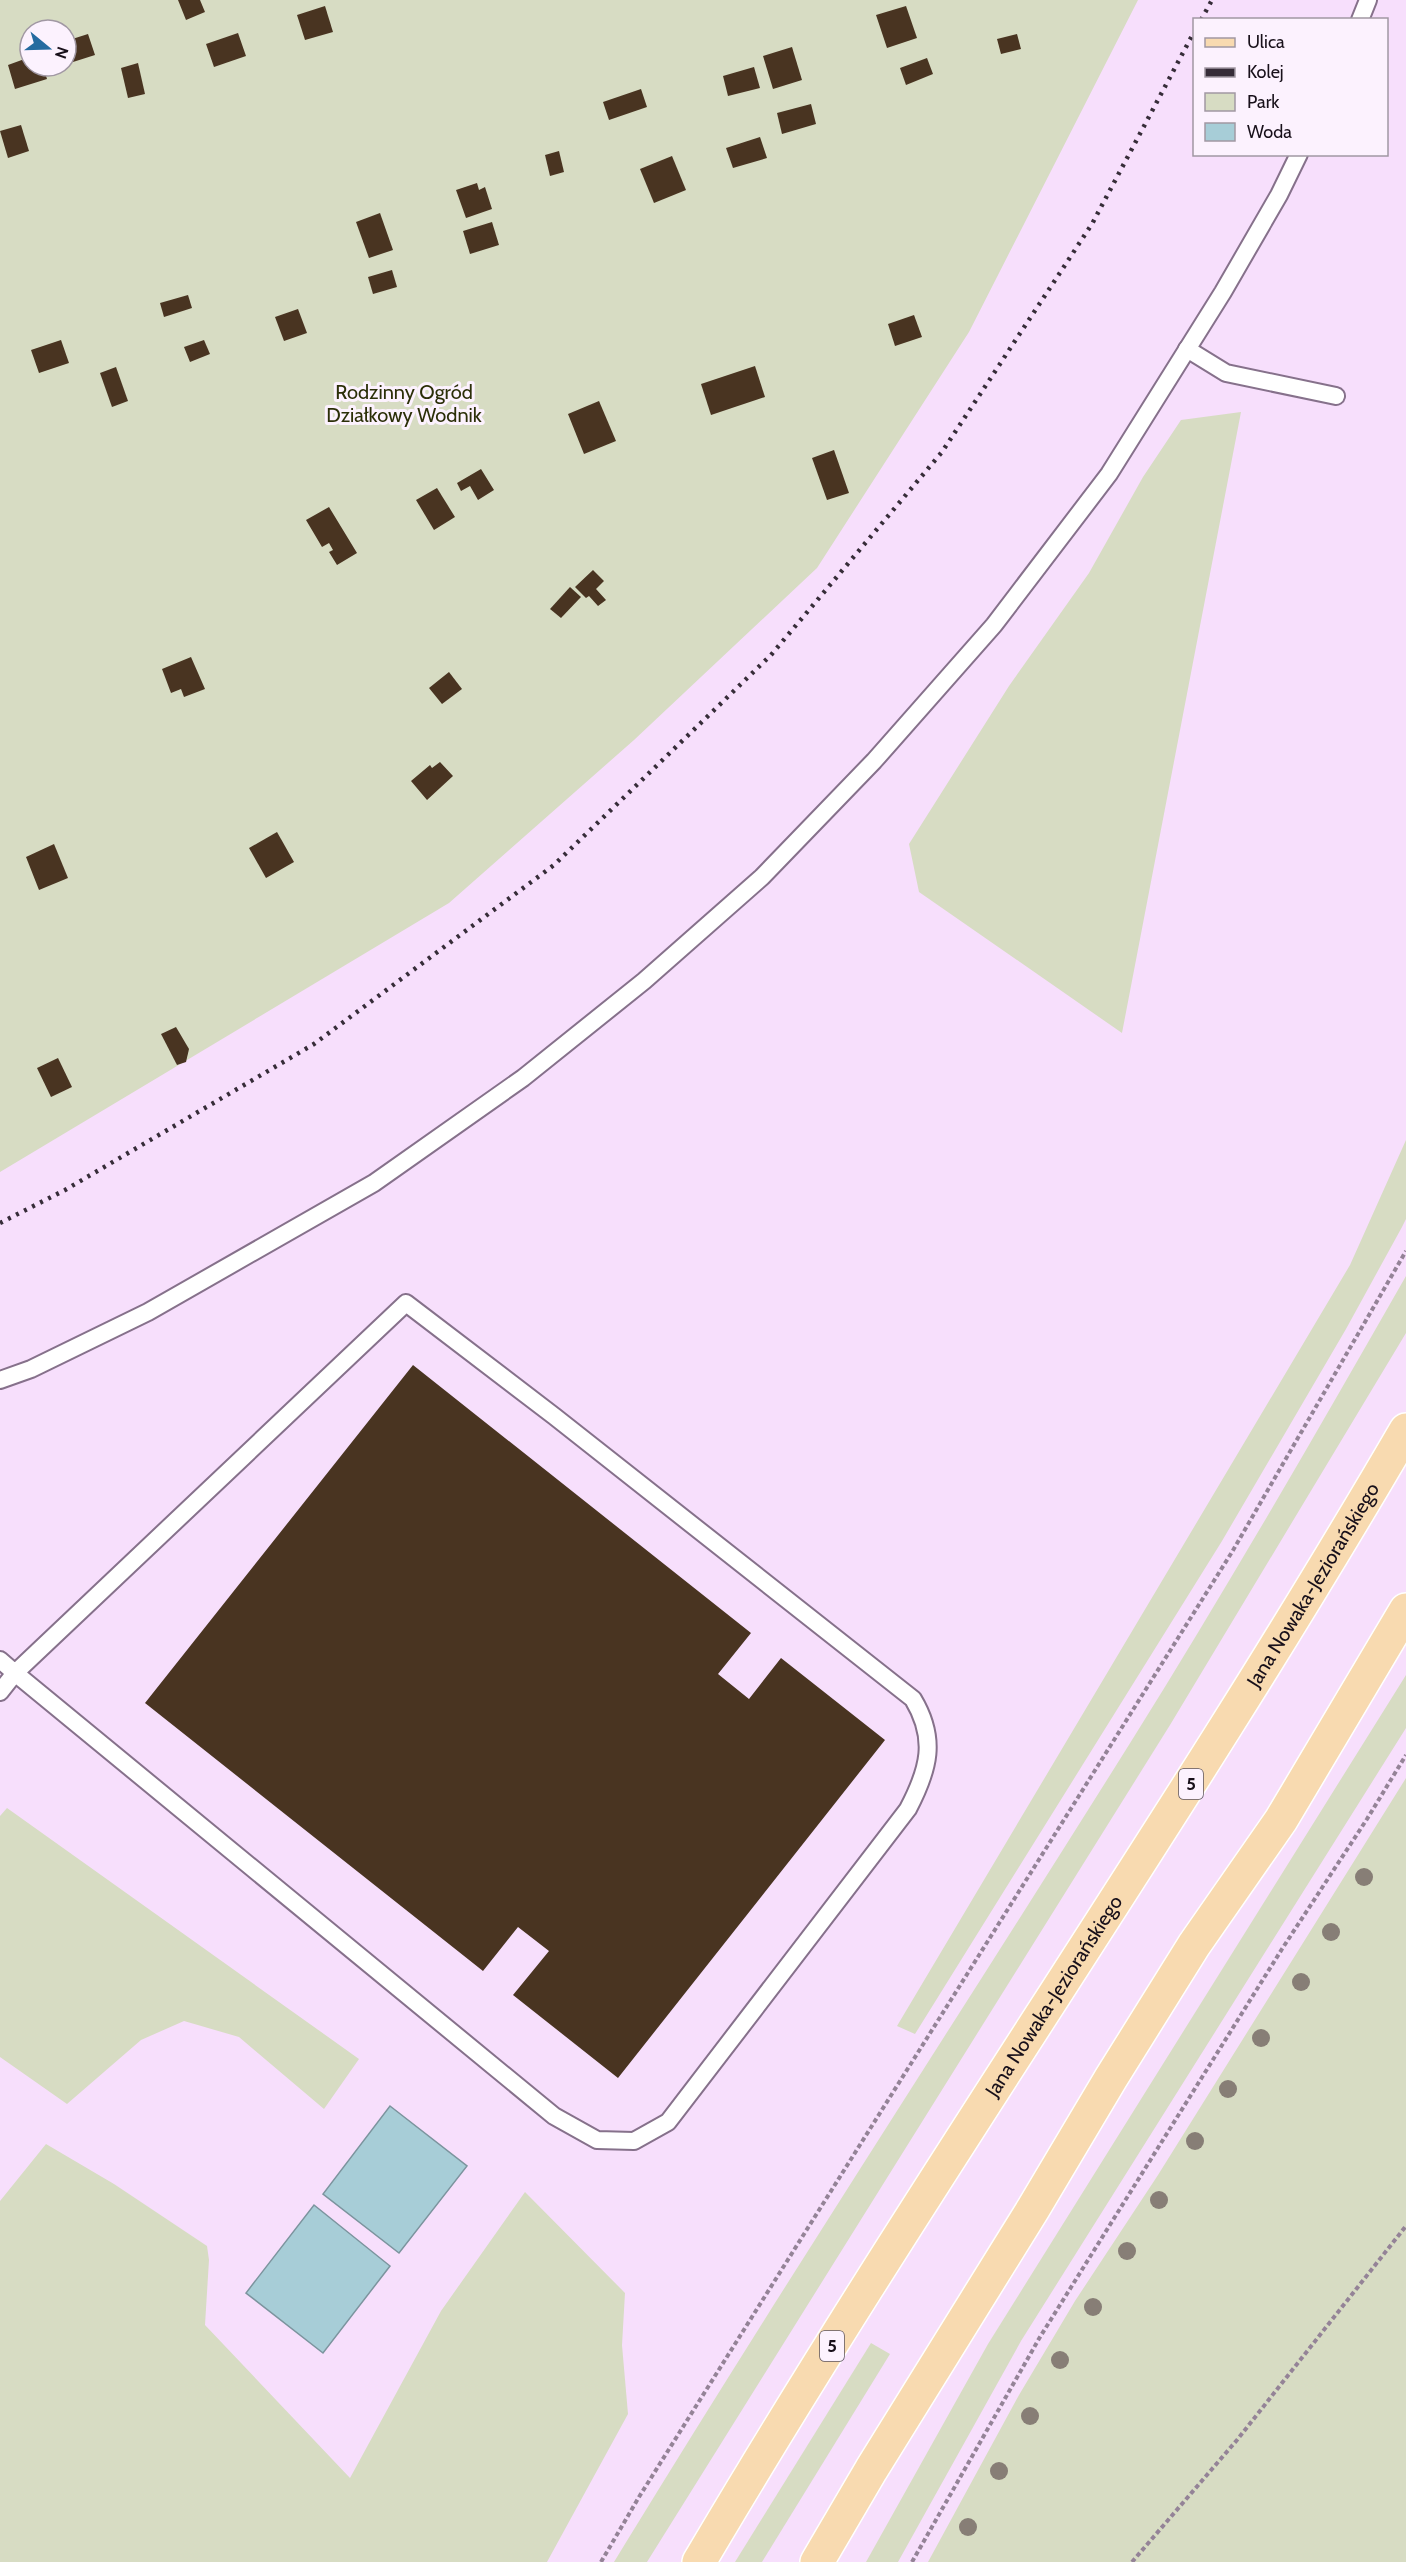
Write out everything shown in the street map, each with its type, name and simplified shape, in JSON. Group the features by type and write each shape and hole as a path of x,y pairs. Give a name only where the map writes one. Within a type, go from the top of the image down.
{"main road":[{"name":"Jana Nowaka-Jeziorańskiego","path":"699,2562 967,2131 1192,1783 1406,1430"},
{"path":"816,2562 1034,2209 1117,2068 1194,1945 1281,1820 1406,1610"}],"lane":[{"path":"1360,18 1368,0"},
{"path":"0,1380 31,1369 148,1311 374,1183 523,1078 644,981 762,877 874,761 994,625 1109,474 1279,195 1298,156"},
{"path":"1187,349 1226,373 1336,396"},
{"path":"0,1660 15,1673 554,2116 597,2140 634,2141 668,2122 908,1809 926,1767 928,1746 927,1728 913,1699 554,1416 406,1303 15,1673 0,1692"}],"path":[{"path":"601,2562 639,2497 1232,1552 1406,1251"},
{"path":"912,2562 1040,2337 1406,1755"},
{"path":"1132,2562 1237,2440 1406,2226"}],"green space":[{"name":"Rodzinny Ogród Działkowy Wodnik","path":"0,0 1138,0 969,332 817,568 634,740 449,903 0,1172"},
{"path":"1241,412 1122,1033 919,892 909,844 1009,686 1089,573 1143,477 1181,420"},
{"path":"1406,1140 1406,1219 1346,1329 1222,1541 915,2034 897,2026 1350,1265"},
{"path":"1406,1276 1406,1333 1170,1725 647,2562 614,2562 742,2355 1167,1683 1271,1510"},
{"path":"1406,1675 1406,1728 1021,2341 898,2562 866,2562 988,2344"},
{"path":"1406,1778 1406,2562 928,2562 1019,2395 1075,2301 1158,2175"},
{"path":"7,1808 359,2059 324,2109 239,2037 184,2021 141,2040 67,2104 0,2057 0,1816"},
{"path":"46,2144 114,2184 207,2246 209,2260 205,2325 350,2478 441,2311 525,2192 625,2293 622,2345 628,2414 547,2562 0,2562 0,2201"},
{"path":"871,2343 890,2354 762,2562 735,2562"}],"water":[{"path":"390,2106 467,2166 399,2253 323,2194"},
{"path":"314,2205 390,2266 323,2353 246,2293"}],"building":[{"path":"178,0 200,0 205,12 186,20"},
{"path":"325,6 333,32 305,40 297,15"},
{"path":"906,6 917,38 887,48 876,15"},
{"path":"238,33 246,56 214,67 206,44"},
{"path":"88,34 95,55 78,60 78,37"},
{"path":"1017,34 1021,49 1001,54 997,39"},
{"path":"792,47 802,80 773,89 763,56"},
{"path":"927,58 933,74 906,85 900,68"},
{"path":"18,61 18,78 47,79 15,89 8,65"},
{"path":"138,63 145,94 128,98 121,68"},
{"path":"754,67 760,88 728,96 723,76"},
{"path":"641,89 647,107 609,120 603,102"},
{"path":"811,104 816,124 782,134 777,113"},
{"path":"21,125 29,151 8,158 0,131"},
{"path":"760,137 767,158 733,168 726,148"},
{"path":"559,151 564,172 550,176 545,155"},
{"path":"672,156 686,190 654,203 640,169"},
{"path":"477,183 479,190 485,187 492,209 466,218 456,190"},
{"path":"380,213 393,250 369,258 356,222"},
{"path":"492,222 499,245 470,254 463,231"},
{"path":"392,270 397,287 373,294 368,277"},
{"path":"188,295 192,308 164,317 160,303"},
{"path":"298,309 307,333 284,341 275,317"},
{"path":"914,315 922,337 895,346 888,324"},
{"path":"61,340 69,363 39,373 31,350"},
{"path":"204,340 210,354 190,362 184,347"},
{"path":"755,366 765,397 711,415 701,384"},
{"path":"116,367 128,401 112,407 100,373"},
{"path":"599,401 616,441 584,454 568,414"},
{"path":"834,450 849,493 827,500 812,458"},
{"path":"481,469 494,490 478,500 470,486 461,491 457,483"},
{"path":"437,488 455,517 434,530 416,500"},
{"path":"329,507 357,553 337,565 329,552 333,550 329,543 322,547 306,520"},
{"path":"593,570 604,581 596,589 606,600 598,606 589,596 586,598 575,587"},
{"path":"570,587 581,597 561,618 550,609"},
{"path":"191,657 205,689 184,697 181,689 171,693 162,669"},
{"path":"449,672 462,689 442,704 429,688"},
{"path":"440,762 453,776 427,800 411,781 430,765 432,768"},
{"path":"277,832 294,862 266,878 249,848"},
{"path":"54,844 68,878 39,890 26,857"},
{"path":"176,1027 189,1049 186,1062 177,1065 161,1034"},
{"path":"58,1058 72,1087 51,1097 37,1068"},
{"path":"413,1365 751,1633 718,1674 749,1699 781,1658 885,1740 618,2078 513,1995 549,1951 518,1927 483,1971 145,1703"}],"railway":[{"path":"1202,18 1212,0"},
{"path":"0,1223 65,1190 314,1044 554,865 771,655 942,452 1092,224 1193,34"}]}
